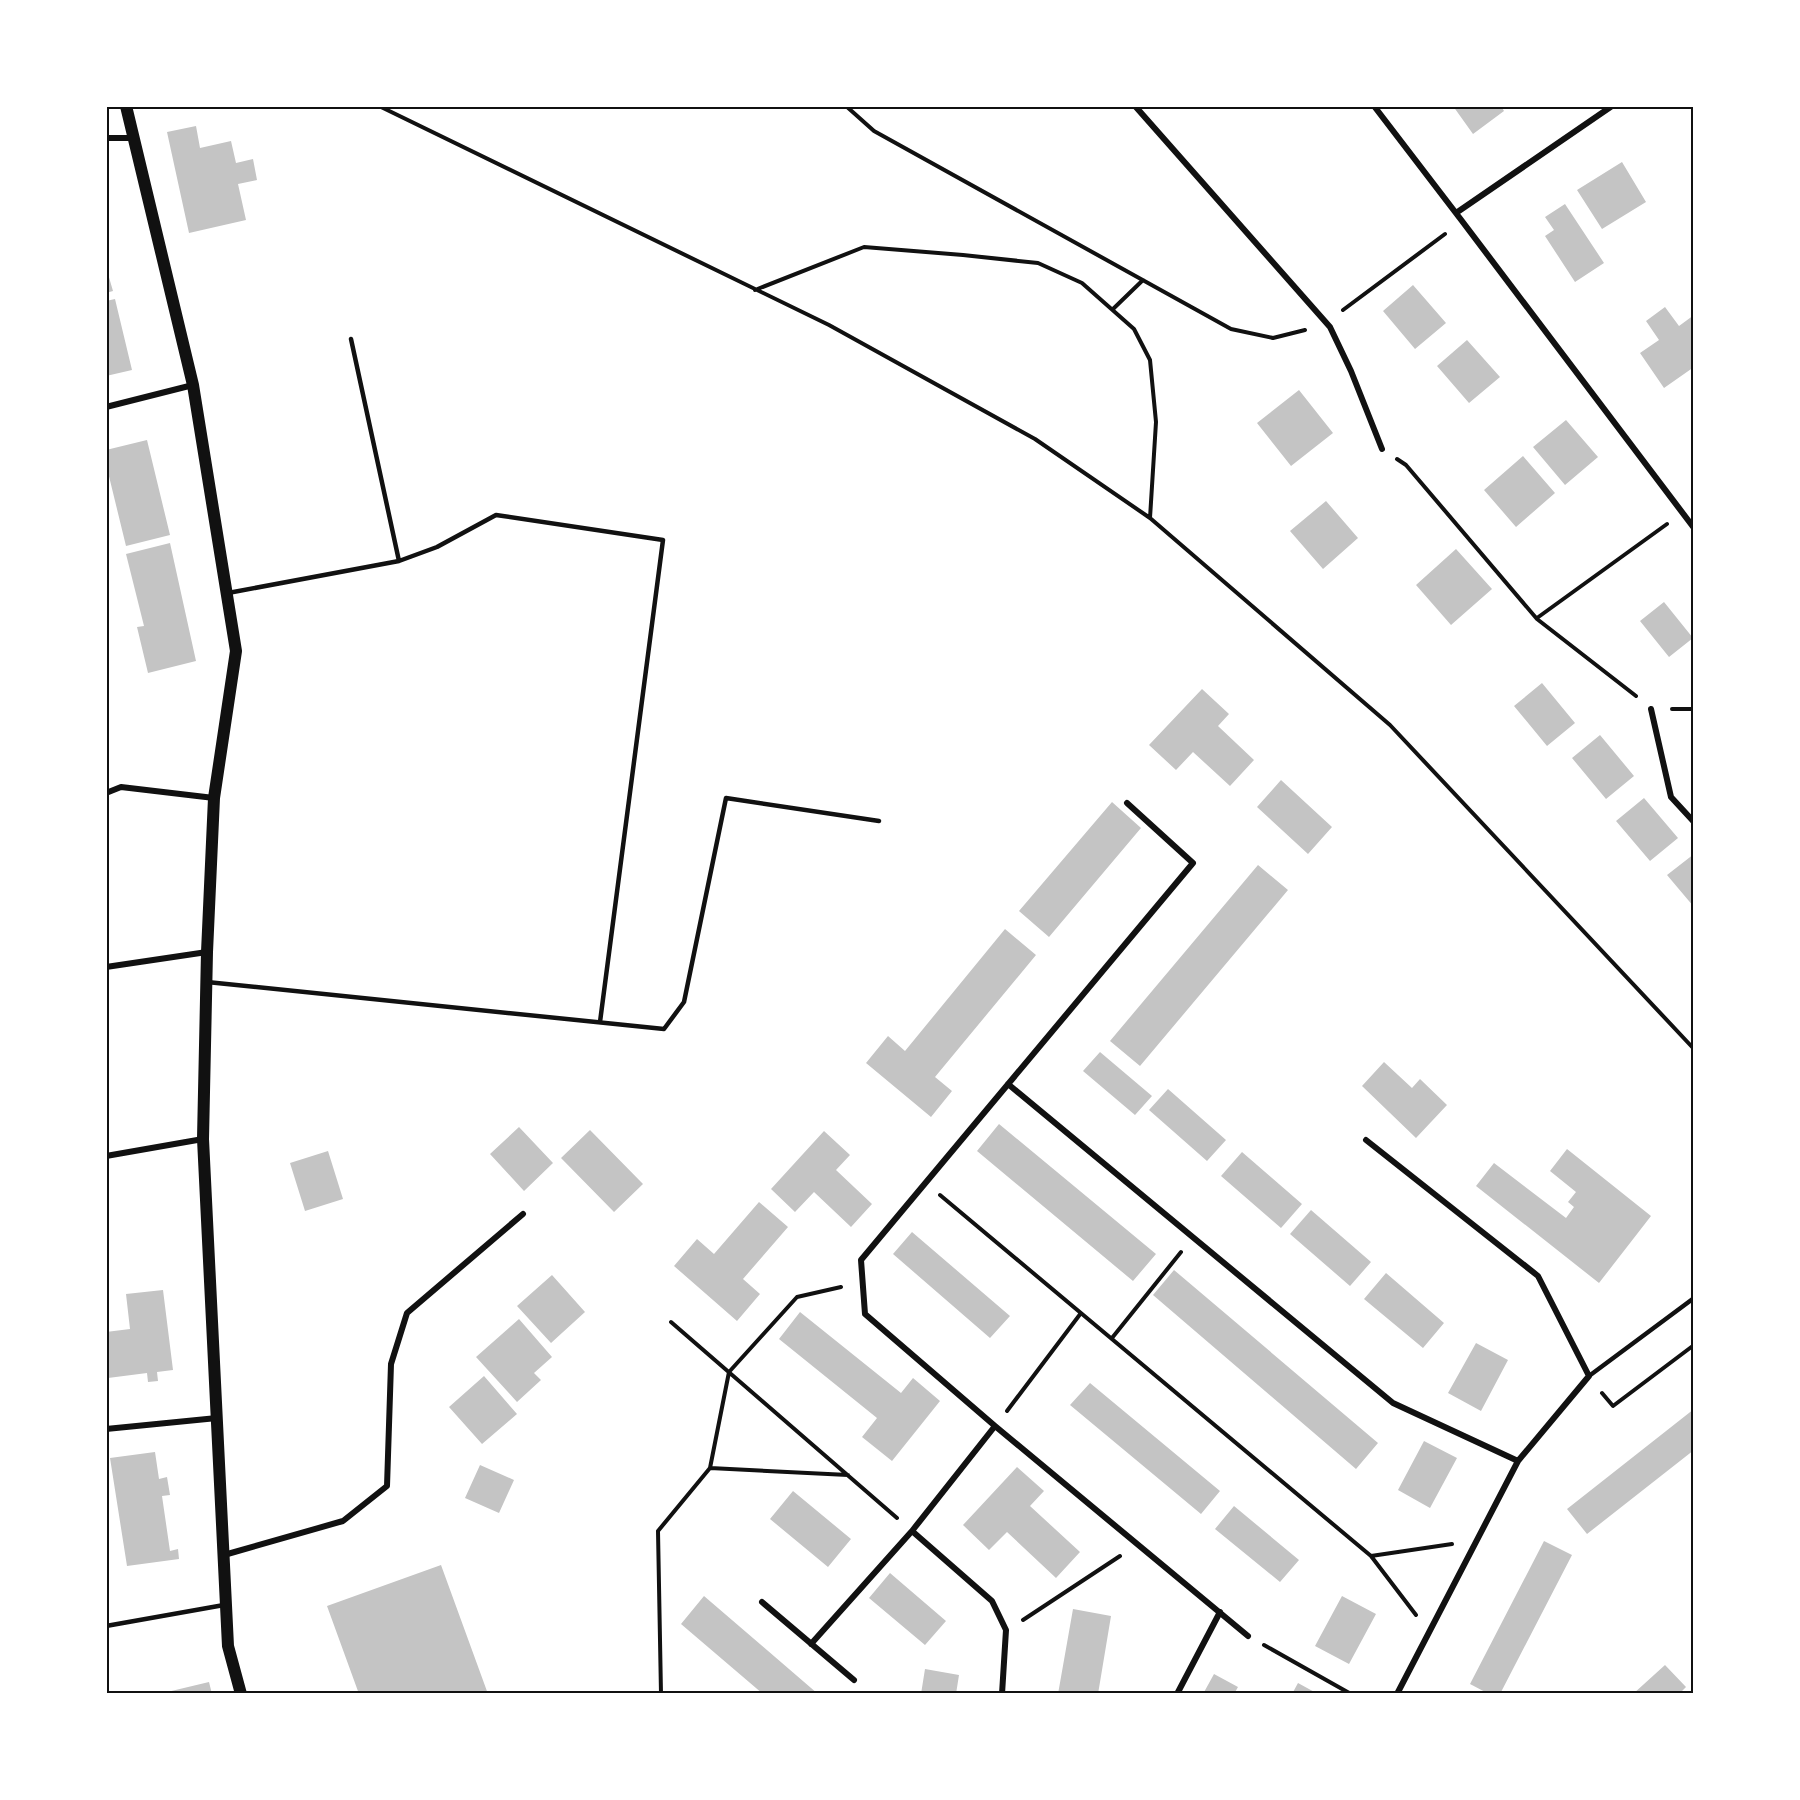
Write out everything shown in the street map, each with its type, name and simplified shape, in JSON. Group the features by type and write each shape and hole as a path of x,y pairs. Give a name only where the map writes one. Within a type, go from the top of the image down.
{"main road":[{"path":"126,106 194,385 236,651 214,798 207,952 203,1138 228,1646 241,1694"}],"street":[{"path":"1135,106 1330,327 1352,371 1382,449"},
{"path":"1374,106 1694,528"},
{"path":"1456,213 1612,106"},
{"path":"106,138 135,138"},
{"path":"106,407 194,385"},
{"path":"1651,709 1671,797 1694,822"},
{"path":"106,793 121,787 214,798"},
{"path":"1127,803 1194,863 861,1260 865,1314 995,1426 1248,1636"},
{"path":"106,967 207,952"},
{"path":"1008,1084 1393,1403 1518,1461"},
{"path":"106,1156 203,1138"},
{"path":"1366,1140 1538,1276 1589,1376 1518,1461 1397,1694"},
{"path":"224,1556 343,1521 387,1486 391,1364 407,1313 524,1214"},
{"path":"106,1430 217,1418"},
{"path":"811,1644 912,1531 995,1426"},
{"path":"912,1531 992,1601 1006,1630 1002,1694"},
{"path":"762,1602 854,1680"},
{"path":"1177,1694 1220,1612"}],"lane":[{"path":"351,339 399,561"},
{"path":"226,594 399,561 437,547 496,515 663,540 600,1022"},
{"path":"207,982 664,1029 684,1002 726,798 879,821"},
{"path":"1589,1376 1694,1298"},
{"path":"106,1626 226,1605"}],"path":[{"path":"379,106 829,325 1035,439 1150,519 1390,725 1694,1049"},
{"path":"846,106 874,130 1231,329 1273,338 1306,330 1326,322 1462,221"},
{"path":"754,290 864,247 1038,263 1083,283 1134,329 1150,360 1156,422 1150,519"},
{"path":"1113,309 1143,280"},
{"path":"1382,449 1406,465 1537,619 1651,709"},
{"path":"1537,619 1683,513"},
{"path":"926,1183 1371,1556 1429,1632"},
{"path":"1112,1338 1193,1237"},
{"path":"661,1694 658,1531 710,1468 729,1372 797,1298 862,1282"},
{"path":"995,1426 1081,1313"},
{"path":"671,1322 912,1531"},
{"path":"1589,1376 1613,1406 1694,1345"},
{"path":"710,1468 848,1475"},
{"path":"1371,1556 1477,1540"},
{"path":"1006,1630 1138,1544"},
{"path":"1248,1636 1351,1694"}],"building":[{"path":"1453,106 1501,106 1504,111 1473,134"},
{"path":"196,126 200,148 231,141 236,163 253,159 257,180 238,184 246,220 189,233 167,132"},
{"path":"1622,162 1646,202 1602,229 1577,190"},
{"path":"1565,204 1604,263 1575,282 1545,236 1554,230 1545,217"},
{"path":"106,267 113,291 106,293"},
{"path":"1413,285 1446,323 1415,349 1383,311"},
{"path":"115,299 132,370 106,376 106,301"},
{"path":"1665,307 1679,326 1694,315 1694,367 1664,388 1640,353 1659,340 1646,321"},
{"path":"1467,340 1500,377 1469,403 1437,366"},
{"path":"1299,390 1333,433 1291,466 1257,423"},
{"path":"1566,420 1598,457 1565,485 1533,447"},
{"path":"147,440 170,535 126,546 106,464 106,450"},
{"path":"1523,456 1555,493 1516,527 1484,490"},
{"path":"1326,501 1358,538 1323,569 1290,531"},
{"path":"170,543 196,661 148,673 137,627 144,626 126,554"},
{"path":"1456,549 1492,589 1451,625 1416,585"},
{"path":"1664,602 1693,638 1669,657 1640,621"},
{"path":"1542,683 1575,723 1547,746 1514,706"},
{"path":"1202,689 1229,714 1218,726 1254,760 1230,786 1193,752 1176,770 1149,745"},
{"path":"1600,735 1634,776 1606,799 1572,758"},
{"path":"1281,780 1332,827 1308,854 1257,807"},
{"path":"1644,798 1678,838 1650,861 1616,821"},
{"path":"1112,802 1141,828 1049,937 1019,911"},
{"path":"1694,854 1694,907 1667,875"},
{"path":"1258,865 1288,890 1140,1066 1110,1041"},
{"path":"1005,929 1036,955 935,1077 952,1091 931,1117 866,1063 888,1036 905,1051"},
{"path":"1100,1052 1152,1096 1135,1115 1083,1071"},
{"path":"1384,1062 1412,1088 1420,1079 1447,1105 1416,1138 1362,1086"},
{"path":"1168,1089 1226,1140 1207,1161 1149,1110"},
{"path":"999,1124 1156,1254 1133,1281 977,1151"},
{"path":"519,1127 553,1163 524,1191 490,1154"},
{"path":"590,1130 643,1184 614,1212 561,1158"},
{"path":"824,1131 850,1155 836,1170 872,1204 851,1227 814,1192 795,1212 771,1189"},
{"path":"1567,1149 1651,1216 1599,1283 1476,1186 1494,1163 1566,1218 1574,1207 1568,1202 1576,1192 1550,1171"},
{"path":"328,1151 343,1199 305,1211 290,1163"},
{"path":"1242,1152 1302,1204 1281,1228 1221,1176"},
{"path":"759,1202 788,1227 743,1279 760,1294 737,1321 674,1266 697,1239 714,1254"},
{"path":"1311,1210 1371,1262 1350,1286 1290,1234"},
{"path":"912,1232 1010,1316 990,1338 893,1254"},
{"path":"1174,1270 1378,1443 1356,1469 1153,1295"},
{"path":"1386,1273 1444,1323 1423,1348 1364,1299"},
{"path":"552,1275 585,1312 551,1343 517,1306"},
{"path":"163,1290 173,1370 157,1372 158,1381 148,1382 147,1373 108,1378 109,1387 106,1387 106,1332 130,1329 126,1294"},
{"path":"800,1312 901,1393 913,1378 940,1401 892,1461 862,1437 877,1418 779,1339"},
{"path":"519,1319 552,1357 534,1373 541,1380 517,1402 476,1357"},
{"path":"1476,1343 1508,1360 1481,1411 1448,1393"},
{"path":"484,1376 517,1414 482,1444 449,1407"},
{"path":"1090,1383 1220,1491 1201,1514 1070,1405"},
{"path":"1694,1409 1694,1450 1587,1534 1567,1509"},
{"path":"1424,1441 1457,1458 1430,1508 1398,1490"},
{"path":"155,1452 159,1479 167,1477 170,1495 162,1496 170,1551 178,1549 179,1559 127,1566 110,1458"},
{"path":"480,1465 514,1480 499,1513 465,1498"},
{"path":"1017,1467 1044,1491 1030,1506 1080,1552 1056,1578 1007,1532 989,1550 963,1525"},
{"path":"793,1491 851,1539 828,1567 770,1519"},
{"path":"1234,1506 1299,1560 1280,1582 1215,1529"},
{"path":"1544,1541 1572,1555 1500,1694 1489,1694 1470,1684"},
{"path":"441,1565 488,1694 359,1694 327,1606"},
{"path":"890,1573 946,1621 925,1645 869,1598"},
{"path":"704,1596 818,1694 763,1694 681,1624"},
{"path":"1342,1596 1376,1614 1349,1664 1315,1646"},
{"path":"1073,1609 1111,1616 1098,1694 1058,1694"},
{"path":"1665,1665 1686,1687 1679,1694 1633,1694"},
{"path":"925,1669 959,1675 956,1694 921,1694"},
{"path":"1214,1674 1238,1687 1234,1694 1203,1694"},
{"path":"209,1682 212,1694 163,1693"},
{"path":"1298,1683 1318,1694 1292,1694"}]}
